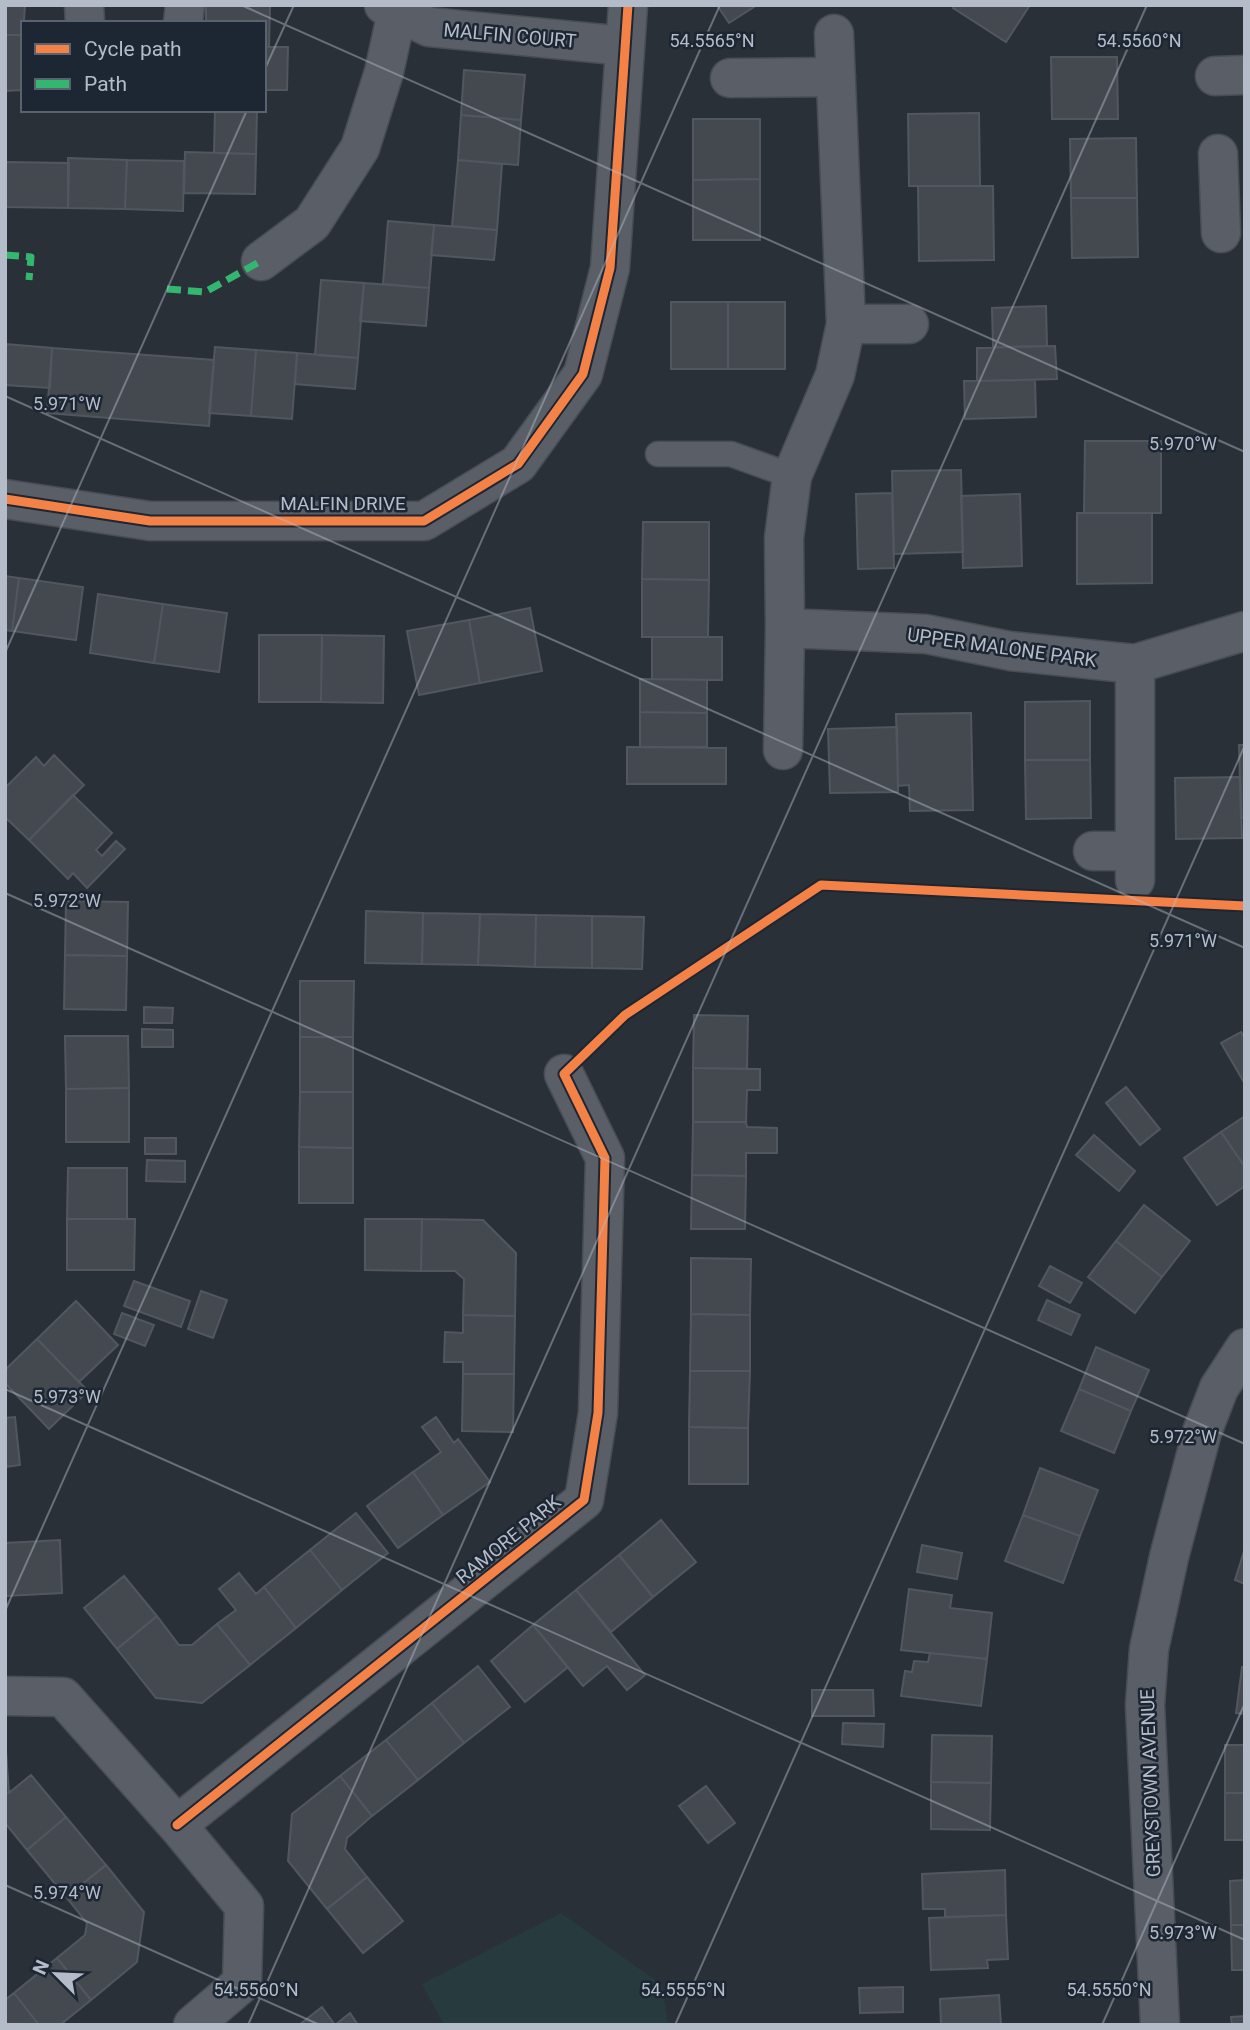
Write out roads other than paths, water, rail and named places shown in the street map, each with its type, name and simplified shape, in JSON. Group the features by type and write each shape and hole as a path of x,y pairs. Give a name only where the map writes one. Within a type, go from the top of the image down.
{"street":[{"name":"MALFIN DRIVE","path":"5,499 150,522 424,521 518,464 583,374 604,294 610,268 628,5"},
{"name":"MALFIN COURT","path":"261,261 312,223 360,148 384,72 391,9 429,27 625,46"},
{"path":"783,750 784,538 792,477 835,374 846,324 834,34"},
{"path":"730,78 836,77"},
{"path":"1221,233 1227,176"},
{"path":"846,324 909,324"},
{"name":"UPPER MALONE PARK","path":"785,628 926,634 1010,651 1135,664 1245,631"},
{"path":"1093,851 1135,866 1135,664"},
{"name":"RAMORE PARK","path":"177,1825 584,1500 598,1413 605,1158 564,1074"},
{"name":"GREYSTOWN AVENUE","path":"1160,2025 1145,1705 1149,1649 1169,1557 1202,1432 1219,1388 1245,1348"},
{"path":"5,1696 63,1697 177,1825 244,1906 242,1983 193,2025"}],"lane":[{"path":"658,454 731,454 792,477"}]}
